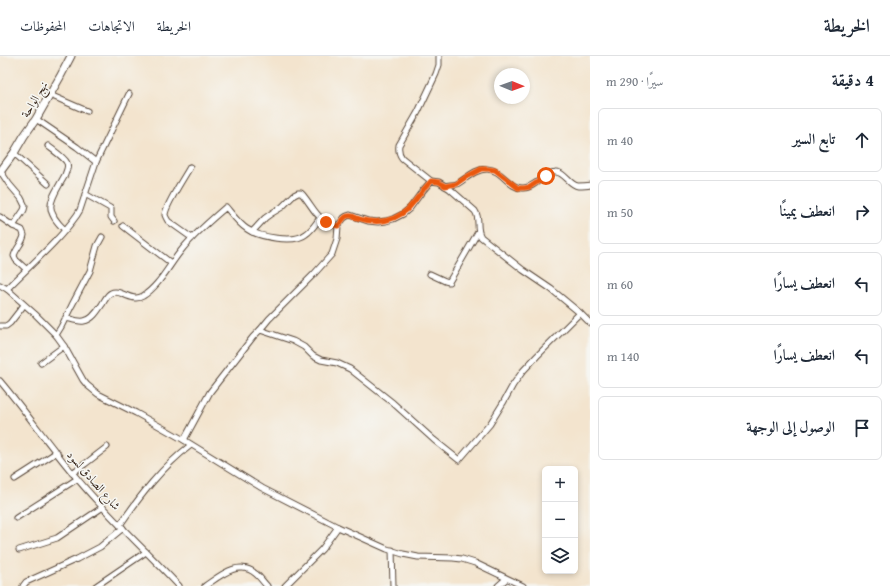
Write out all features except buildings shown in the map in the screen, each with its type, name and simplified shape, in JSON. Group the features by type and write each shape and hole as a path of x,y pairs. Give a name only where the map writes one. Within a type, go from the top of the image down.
{"street":[{"name":"نهج الواحة","path":"0,172 36,119 71,56"},
{"path":"430,274 449,282 478,232 478,215 475,211 450,189 439,182 431,181 402,158 398,150 436,74 439,65 439,56"},
{"path":"7,289 53,244 77,215 96,162 129,94"},
{"path":"50,95 87,111"},
{"path":"36,119 96,162"},
{"path":"48,146 67,163 67,170 53,198 51,207 53,217 65,230"},
{"path":"14,153 48,184"},
{"path":"190,167 168,205 165,214 168,221 192,238"},
{"path":"445,186 456,184 481,169 495,170 518,188 530,187 546,176 557,172 578,186 590,185"},
{"path":"0,172 21,198 25,206 24,210 13,226"},
{"path":"184,440 210,392 253,337 332,254 337,239 338,226 344,218 350,215 368,221 378,222 393,219 403,214 410,208 420,193 431,181"},
{"path":"252,232 265,218 282,207 298,193 304,195 320,218 330,224 338,226"},
{"path":"85,194 110,208 111,217 114,221"},
{"path":"66,318 84,321 90,319 111,293 116,292 132,298 140,297 149,292 181,250 203,227 226,207 246,228 252,232 283,239 296,238 306,235 320,218"},
{"path":"0,217 22,230 24,235 23,240 14,256 26,270"},
{"path":"123,226 171,263"},
{"path":"478,232 481,237 498,251 522,270 551,289 590,322"},
{"path":"56,335 90,271 97,246 102,237"},
{"path":"0,285 7,289 56,335 64,346 79,374 87,385 94,391 184,440 262,488 338,527 392,550 418,557 462,559 523,586"},
{"path":"0,326 6,326 10,323 24,305"},
{"path":"260,330 293,341 304,347 313,356 321,360 337,363 350,369 378,390 434,440 459,460 490,424 523,371 580,312"},
{"path":"41,363 64,346"},
{"name":"شارع الصادق لسود","path":"0,381 72,473 177,585"},
{"path":"23,586 26,582 100,547 122,527 134,506 153,482 171,462 191,445"},
{"path":"72,473 107,447"},
{"path":"15,479 57,452"},
{"path":"16,518 77,478"},
{"path":"19,550 57,538 103,507"},
{"path":"285,586 322,549 338,527"},
{"path":"392,550 393,586"},
{"path":"96,586 146,552"},
{"path":"205,586 225,573 239,568 245,568 256,574 267,586"},
{"path":"498,586 506,579"}],"route":[{"path":"326,222 338,226 344,218 350,215 368,221 378,222 393,219 403,214 410,208 420,193 431,181 439,182 445,186 456,184 481,169 495,170 518,188 530,187 546,176"}]}
